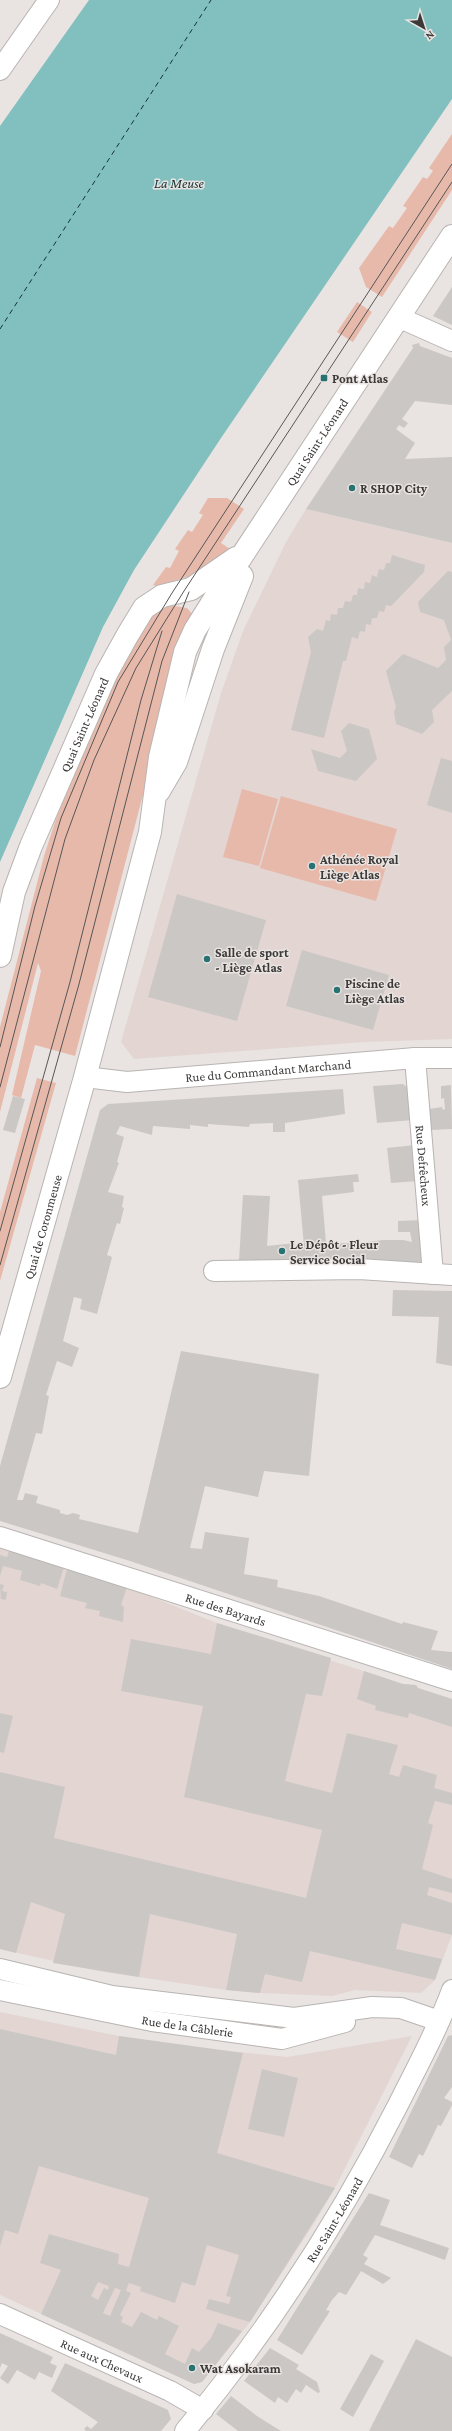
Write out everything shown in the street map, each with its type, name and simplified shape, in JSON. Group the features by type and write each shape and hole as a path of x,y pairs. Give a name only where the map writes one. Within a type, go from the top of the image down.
{"main road":[{"name":"Quai Saint-Léonard","path":"85,1077 150,832 160,757 179,673 190,641 261,527 452,236"},
{"name":"Quai Saint-Léonard","path":"154,798 176,762 200,686 237,589 260,544 261,527"},
{"name":"Quai Saint-Léonard","path":"0,956 14,892 23,866 106,674 144,608 162,596 195,587 245,552"},
{"path":"176,591 196,604 206,614 209,630 202,655 200,686"},
{"name":"Quai de Coronmeuse","path":"0,1377 85,1077"}],"street":[{"path":"0,70 50,0"},
{"path":"398,317 452,341"},
{"name":"Rue du Commandant Marchand","path":"85,1077 127,1082 415,1058 452,1058"},
{"name":"Rue Defrêcheux","path":"214,1272 359,1269 443,1274 415,1058"},
{"name":"Rue des Bayards","path":"0,1537 452,1681"},
{"name":"Rue de la Câblerie","path":"0,1970 112,1996 294,2018 372,2007 401,2008 445,2016"},
{"name":"Rue de la Câblerie","path":"0,1990 152,2021 282,2038 350,2021 372,2007"},
{"name":"Rue Saint-Léonard","path":"185,2431 229,2377 296,2281 349,2198 445,2016 452,1990"},
{"name":"Rue aux Chevaux","path":"0,2314 170,2391 203,2410"}],"shaded area":[{"path":"452,134 452,190 382,297 366,287 359,268 389,226 393,228 407,208 403,206 423,177 427,179 433,171 429,168"},
{"path":"357,302 372,312 353,342 337,332"},
{"path":"208,498 227,498 244,509 221,543 230,549 227,554 194,575 156,586 153,585 166,567 170,568 179,551 175,549 188,530 192,532 203,515 199,513"},
{"name":"Athénée Royal Liège Atlas","path":"306,509 452,543 452,1039 364,1042 134,1059 121,1042 221,693 243,631 286,542"},
{"path":"168,605 187,608 194,616 152,760 75,1056 35,1045 21,1098 12,1095 41,971 38,963 0,1112 0,1027 44,856 56,819 114,678 151,615"},
{"path":"242,789 278,799 259,866 223,857"},
{"path":"281,796 397,829 376,901 260,868"},
{"path":"37,1078 56,1083 0,1281 0,1212"},
{"path":"0,1546 65,1564 67,1569 127,1587 217,1623 403,1684 416,1685 418,1688 452,1699 452,1935 435,1980 421,1993 355,1990 332,1996 260,1993 226,1990 98,1971 0,1949"},
{"path":"0,2012 119,2036 191,2047 287,2057 412,2036 335,2188 313,2225 250,2322 202,2382 194,2384 0,2295"}],"water":[{"name":"La Meuse","path":"89,0 452,0 452,99 221,438 134,570 103,627 0,862 0,126"}],"building":[{"path":"452,287 452,325 433,316"},
{"path":"419,343 420,346 452,358 452,405 415,401 402,419 408,423 404,428 399,425 396,429 415,443 405,459 452,457 452,543 306,509 413,348 412,345"},
{"path":"392,555 425,565 424,572 391,606 386,605 384,612 379,611 377,618 372,618 371,625 366,624 365,632 360,631 358,639 352,637 346,661 343,661 324,738 291,730 311,652 308,637 317,629 323,631 326,620 330,621 331,614 337,615 338,608 343,608 345,601 351,602 353,595 357,595 358,588 364,589 365,582 370,583 372,575 377,577 379,569 384,570 386,563 390,563"},
{"path":"448,571 452,572 452,691 432,710 434,722 422,734 396,724 394,712 396,707 386,671 403,654 438,668 446,660 444,647 451,640 444,620 420,612 418,602"},
{"path":"349,723 369,729 377,759 356,781 318,771 311,749 340,758 347,751 341,731"},
{"path":"441,758 452,761 452,813 427,805"},
{"name":"Salle de sport - Liège Atlas","path":"177,894 266,920 237,1021 148,997"},
{"name":"Piscine de Liège Atlas","path":"302,950 389,975 373,1030 286,1006"},
{"path":"403,1084 409,1089 413,1120 377,1123 373,1086"},
{"path":"451,1085 452,1129 431,1130 429,1109 442,1107 443,1110 445,1109 444,1098 441,1099 441,1086"},
{"path":"343,1089 345,1114 285,1123 285,1132 273,1132 273,1123 250,1124 249,1127 208,1124 208,1127 190,1125 190,1129 153,1126 152,1135 120,1126 116,1134 124,1137 117,1162 119,1163 108,1192 124,1196 122,1207 124,1208 120,1224 117,1223 107,1255 112,1257 97,1314 80,1309 82,1299 74,1297 63,1341 79,1348 72,1367 57,1361 46,1395 49,1396 42,1434 36,1433 17,1500 23,1500 25,1493 38,1496 36,1503 60,1510 60,1513 67,1515 73,1513 80,1515 79,1519 138,1533 181,1351 319,1374 309,1476 264,1471 258,1497 205,1486 190,1548 202,1549 205,1532 249,1538 244,1574 278,1580 277,1587 319,1596 402,1624 403,1622 438,1631 431,1650 452,1652 452,1669 130,1561 0,1521 0,1466 100,1110 108,1104"},
{"path":"13,1096 25,1099 15,1133 3,1130"},
{"path":"415,1145 419,1181 391,1183 387,1148"},
{"path":"358,1174 359,1182 353,1182 354,1192 322,1196 326,1243 359,1243 383,1240 403,1240 412,1242 410,1232 398,1232 398,1221 423,1220 422,1263 239,1261 243,1195 270,1196 267,1246 295,1243 295,1247 304,1246 298,1180"},
{"path":"393,1290 452,1291 452,1366 436,1363 439,1317 392,1316"},
{"path":"10,1548 65,1564 57,1589 41,1583 40,1586 20,1580 22,1571 3,1566 0,1576 0,1555 7,1557"},
{"path":"67,1569 127,1587 121,1605 124,1607 123,1622 99,1616 100,1611 85,1608 87,1603 60,1596"},
{"path":"0,1584 4,1585 2,1591 7,1592 6,1600 1,1599 1,1602"},
{"path":"217,1623 331,1658 322,1696 306,1694 285,1781 332,1793 347,1733 398,1745 389,1774 399,1777 403,1765 437,1775 434,1788 452,1793 452,1805 435,1801 428,1823 433,1825 422,1869 452,1879 452,1893 429,1887 427,1895 452,1903 452,1935 402,1923 396,1949 442,1959 435,1980 310,1951 302,1982 265,1974 260,1993 226,1990 237,1934 150,1914 139,1977 53,1963 65,1914 31,1902 16,1953 0,1949 0,1772 65,1787 54,1838 306,1898 322,1830 184,1797 203,1706 121,1691 131,1639 211,1654"},
{"path":"364,1671 403,1684 416,1685 418,1688 452,1699 452,1727 409,1713 408,1718 375,1710 376,1706 357,1699"},
{"path":"0,1713 13,1716 4,1753 0,1752"},
{"path":"0,2029 116,2055 119,2036 243,2053 217,2153 335,2188 250,2322 206,2309 209,2299 229,2304 231,2297 226,2296 239,2255 207,2245 195,2286 182,2282 175,2303 140,2291 141,2287 129,2283 126,2291 131,2293 120,2315 123,2317 121,2322 132,2327 141,2312 157,2320 159,2316 179,2326 165,2354 185,2364 192,2348 199,2352 211,2338 218,2323 242,2331 202,2382 194,2384 41,2314 61,2270 40,2263 49,2234 119,2254 118,2264 129,2267 149,2198 39,2166 18,2234 5,2230 0,2246","holes":["98,2282 109,2286 108,2290 104,2288 98,2300 91,2296","115,2288 121,2290 110,2316 103,2313"]},
{"path":"452,2035 452,2087 444,2098 452,2102 452,2105 441,2126 438,2125 423,2156 419,2154 412,2168 389,2157 448,2036"},
{"path":"262,2069 298,2078 284,2137 248,2129"},
{"path":"369,2193 390,2200 380,2225 449,2248 445,2260 375,2235 363,2255 368,2258 364,2264 391,2278 383,2284 361,2271 346,2295 339,2292 332,2300 326,2310 330,2311 302,2355 277,2340"},
{"path":"0,2333 53,2357 50,2363 57,2366 52,2378 39,2372 35,2380 17,2370 8,2384 0,2378 8,2366 2,2363 0,2368"},
{"path":"416,2339 452,2357 452,2431 369,2431"},
{"path":"270,2348 299,2365 296,2369 317,2382 320,2392 318,2393 306,2385 301,2393 296,2389 287,2403 278,2397 275,2403 244,2381"},
{"path":"371,2354 384,2361 353,2417 340,2409"},
{"path":"65,2363 168,2410 171,2419 161,2431 86,2431 84,2429 87,2426 91,2429 98,2422 51,2391"},
{"path":"231,2396 257,2416 281,2431 238,2431 216,2414"}],"ferry route":[{"path":"0,329 211,0"}],"tram line":[{"path":"0,1047 35,906 61,818 118,682 172,593 452,164"},
{"path":"0,1087 65,839 94,760 136,668 184,591 452,182"},
{"path":"0,1265 79,984 162,661 189,592"},
{"path":"0,1231 70,982 141,700 162,631"}],"place":[{"name":"Pont Atlas","path":"324,378"},
{"name":"R SHOP City","path":"352,488"},
{"name":"Athénée Royal Liège Atlas","path":"312,866"},
{"name":"Salle de sport - Liège Atlas","path":"207,959"},
{"name":"Piscine de Liège Atlas","path":"337,990"},
{"name":"Le Dépôt - Fleur Service Social","path":"282,1251"},
{"name":"Wat Asokaram","path":"192,2368"}]}
